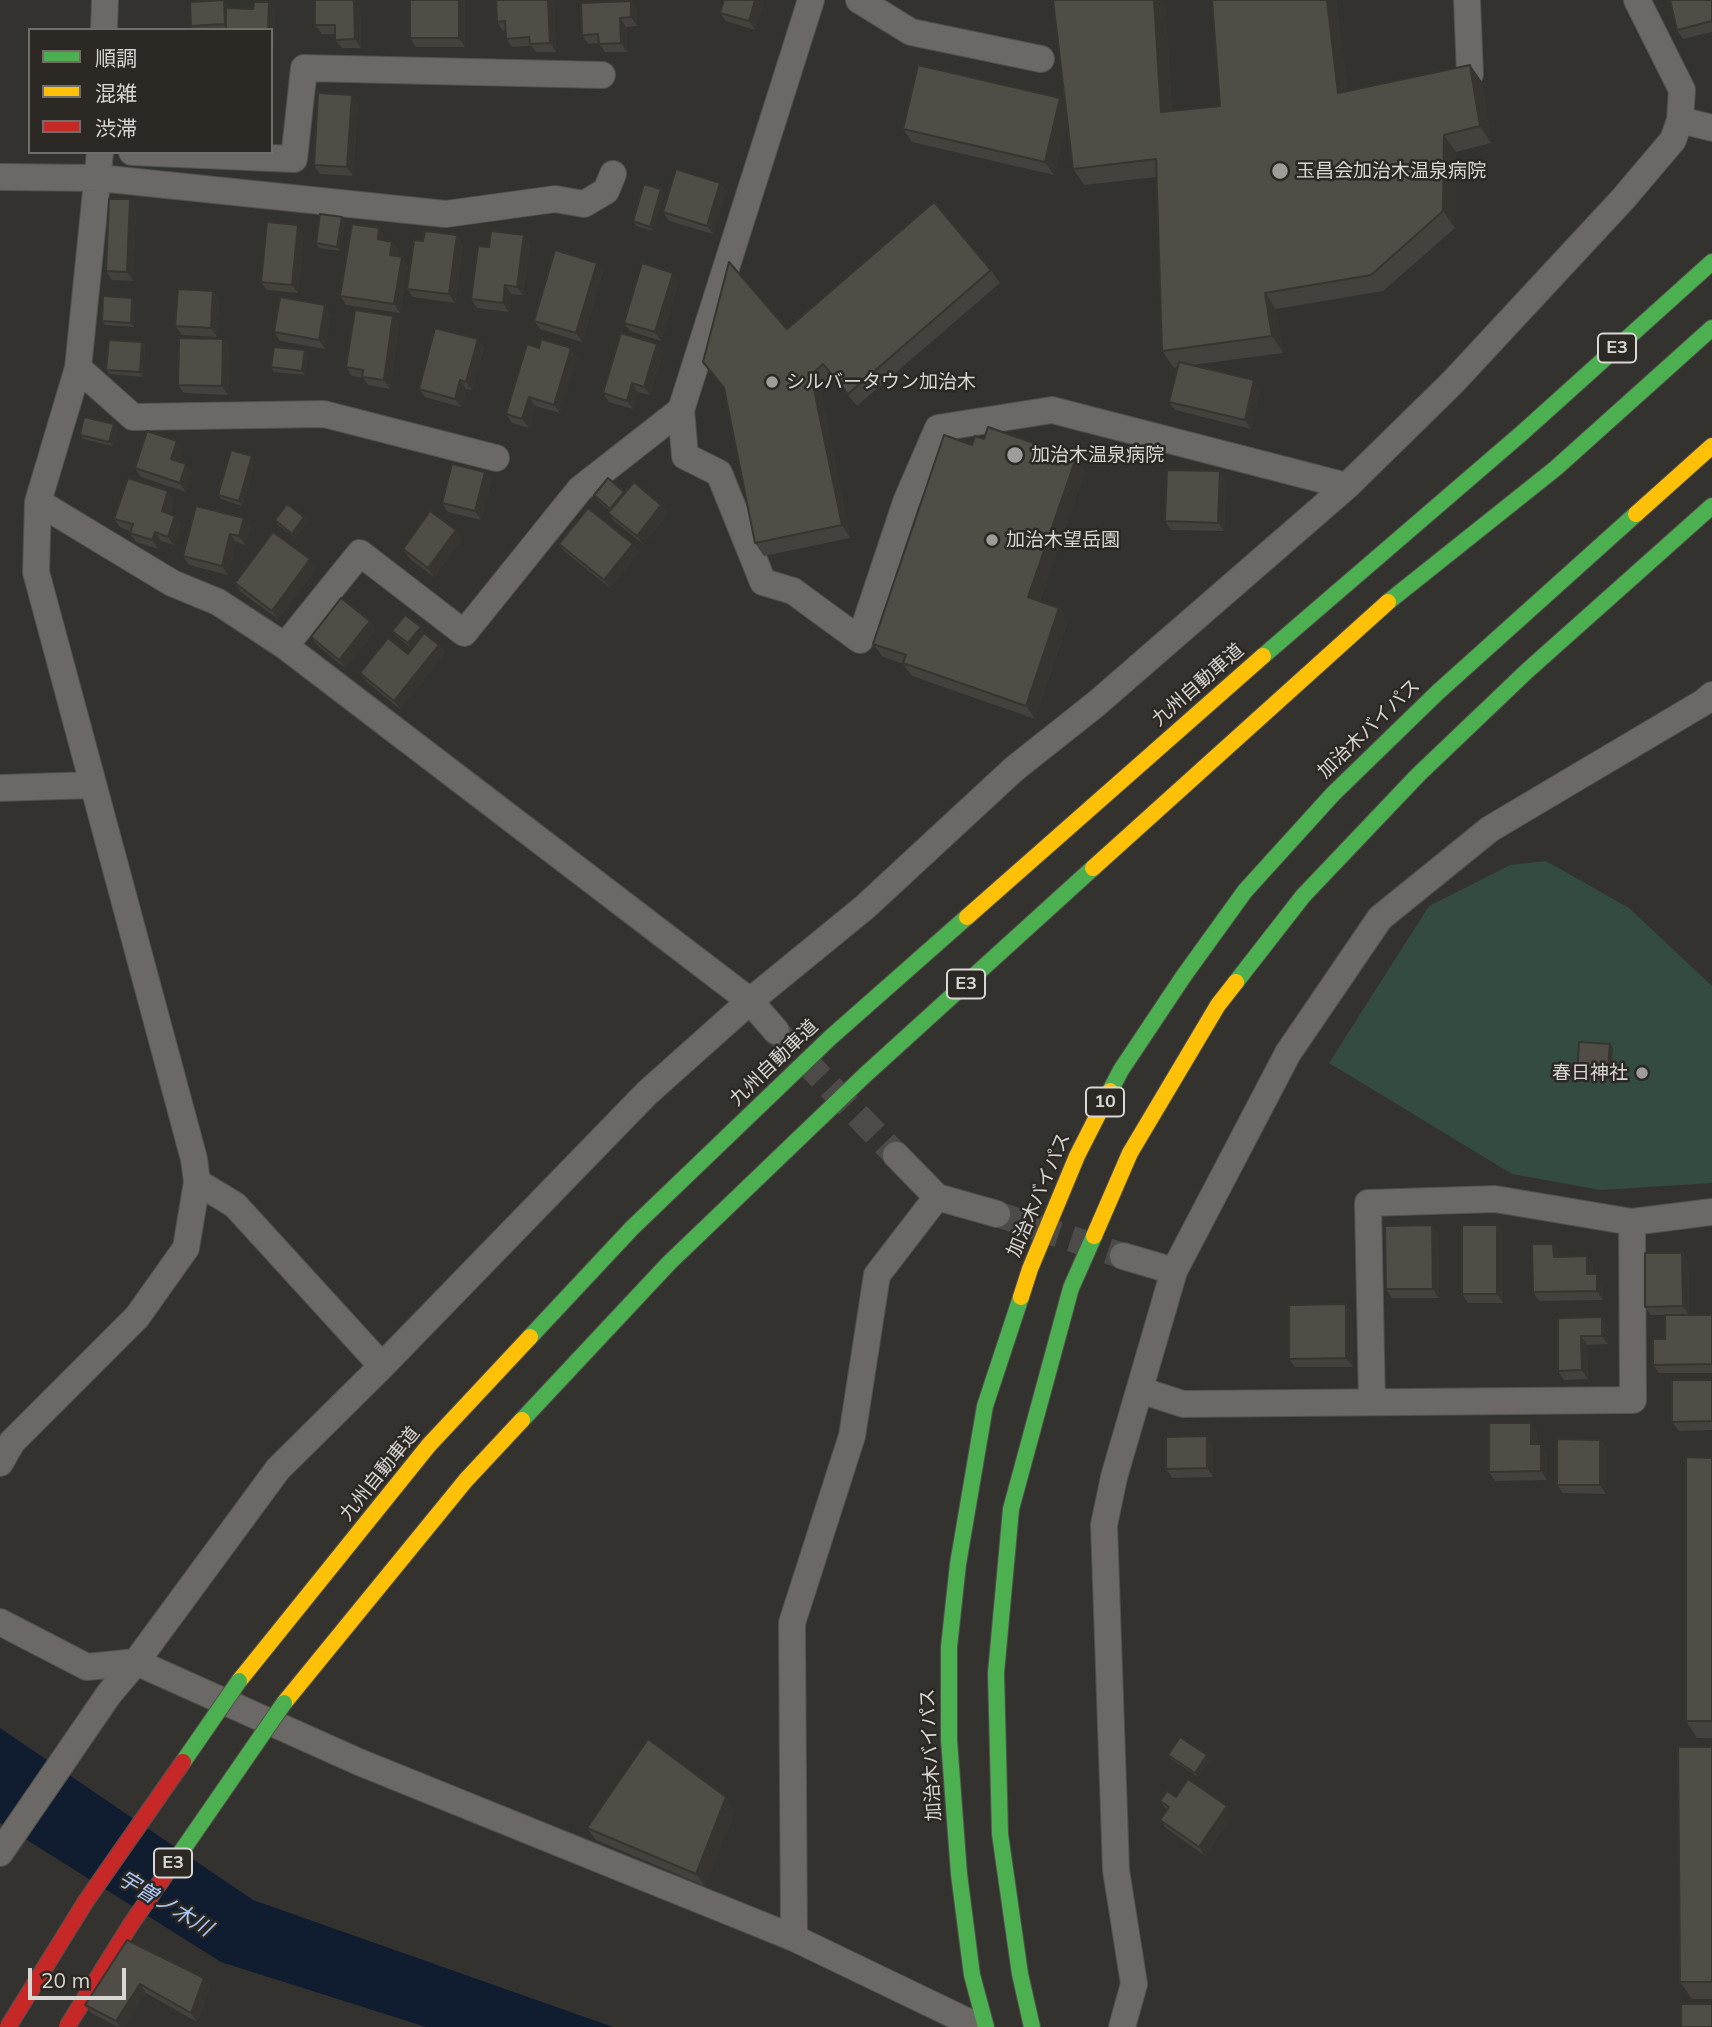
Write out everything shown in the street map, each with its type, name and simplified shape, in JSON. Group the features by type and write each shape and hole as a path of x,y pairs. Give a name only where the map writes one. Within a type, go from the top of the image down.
{"highway":[{"name":"九州自動車道","path":"8,2027 86,1901 239,1681 429,1445 632,1228 841,1028 1363,568 1522,433 1712,262"},
{"path":"1522,433 1674,274"},
{"name":"E3","path":"67,2027 131,1924 284,1703 466,1480 669,1263 865,1074 1393,597 1556,468 1712,328"},
{"name":"加治木バイパス","path":"986,2027 972,1975 958,1874 948,1740 948,1647 958,1564 985,1406 1030,1269 1077,1156 1121,1070 1183,977 1254,881 1333,794 1438,692 1712,446"},
{"name":"10","path":"1032,2027 1020,1974 1000,1834 997,1687 1011,1509 1071,1287 1130,1153 1218,1005 1303,896 1418,775 1497,699 1712,506"}],"street":[{"path":"104,28 105,0"},
{"path":"811,0 681,410 685,456 719,473 763,582 793,591 860,640 906,502 938,428 1052,410 1347,486"},
{"path":"859,0 911,32 1041,59"},
{"path":"1467,0 1470,74"},
{"path":"0,1853 109,1694 136,1662 278,1469 382,1367 648,1093 750,1001 865,907 1014,769 1096,704 1347,486 1453,382 1623,199 1673,140 1681,120 1682,90 1637,0"},
{"path":"178,154 294,159 304,68 602,75"},
{"path":"1681,120 1712,128"},
{"path":"0,1463 12,1442 137,1317 186,1248 197,1182 194,1159 36,572 38,502 78,368 99,165"},
{"path":"0,177 99,165 446,214 555,199 584,204 606,191 613,174"},
{"path":"78,368 133,417 324,414 496,458"},
{"path":"285,646 360,553 464,633 580,489 681,410"},
{"path":"38,502 172,583 218,603 285,646 750,1001 776,1031"},
{"path":"1122,2027 1134,1984 1116,1870 1104,1525 1114,1477 1174,1271 1288,1053 1380,918 1490,829 1712,695"},
{"path":"0,788 93,785"},
{"path":"896,1155 937,1198 997,1214"},
{"path":"197,1182 235,1205 382,1367"},
{"path":"794,1938 792,1623 852,1436 877,1275 937,1198"},
{"path":"1372,1402 1368,1203 1495,1199 1632,1222 1712,1212"},
{"path":"1140,1390 1183,1404 1633,1400 1632,1222"},
{"path":"1123,1255 1174,1271"},
{"path":"0,1622 87,1667 136,1662 359,1762 794,1938 979,2027"},
{"path":"0,2013 35,2027"}],"green space":[{"path":"1546,861 1629,908 1712,986 1712,1183 1601,1190 1512,1174 1329,1063 1429,906 1510,865"}],"water":[{"name":"宇曽ノ木川","path":"0,1728 253,1900 613,2027 426,2027 221,1962 0,1823"}],"building":[{"path":"224,0 225,24 191,26 190,2"},
{"path":"315,0 354,0 355,39 335,40 335,25 315,25"},
{"path":"410,0 459,0 459,38 410,38"},
{"path":"496,0 548,0 550,43 530,44 529,37 506,39 505,21 497,22"},
{"path":"724,0 755,0 749,21 720,13"},
{"path":"1053,0 1154,0 1161,112 1220,106 1212,0 1327,0 1338,93 1470,65 1480,126 1444,135 1443,211 1371,275 1265,293 1272,336 1162,351 1156,159 1073,169"},
{"path":"1670,0 1712,0 1712,21 1677,30"},
{"path":"631,1 631,17 620,18 621,43 599,44 598,34 582,35 581,3"},
{"path":"254,2 269,2 268,28 226,28 226,8 253,9"},
{"path":"918,65 1060,98 1045,162 903,129"},
{"path":"318,93 352,95 347,167 314,165"},
{"path":"676,169 720,183 707,226 663,212"},
{"path":"644,184 661,189 650,227 633,221"},
{"path":"109,199 130,199 127,272 106,271"},
{"name":"シルバータウン加治木","path":"934,202 991,270 848,394 823,364 811,375 842,525 755,543 724,388 703,362 729,262 787,329"},
{"path":"320,214 342,217 337,247 316,243"},
{"path":"267,222 298,225 292,285 261,282"},
{"path":"352,224 379,228 378,239 392,242 390,255 402,257 394,304 340,296"},
{"path":"425,231 457,235 449,294 407,289 414,240 423,241"},
{"path":"491,231 524,235 517,287 505,285 503,303 471,299 478,246 489,247"},
{"path":"555,250 597,263 576,333 534,321"},
{"path":"642,263 673,273 655,332 624,323"},
{"path":"178,289 213,291 211,328 175,326"},
{"path":"103,296 132,298 131,323 102,321"},
{"path":"280,297 325,305 319,340 274,332"},
{"path":"355,310 393,316 384,380 362,377 363,370 346,367"},
{"path":"435,328 478,339 466,382 460,380 455,399 419,389"},
{"path":"621,333 657,344 644,387 632,383 627,401 603,393"},
{"path":"179,338 223,339 222,386 178,385"},
{"path":"541,339 571,348 554,405 529,397 522,419 506,414 527,344 539,348"},
{"path":"109,340 142,342 140,372 106,370"},
{"path":"274,347 305,350 302,371 271,367"},
{"path":"1179,362 1254,380 1245,420 1169,402"},
{"path":"84,417 114,424 109,442 80,435"},
{"name":"加治木望岳園","path":"988,427 1076,458 1028,597 1059,608 1026,706 903,663 906,655 873,644 944,435 972,445 975,436 984,439"},
{"path":"147,431 177,441 171,459 186,464 180,483 135,468"},
{"path":"231,450 252,456 239,501 218,495"},
{"path":"452,464 485,472 475,511 442,503"},
{"path":"1167,470 1220,471 1218,523 1165,521"},
{"path":"128,478 168,491 162,511 175,516 168,537 155,532 152,540 130,533 133,524 114,519"},
{"path":"608,478 624,492 610,509 594,495"},
{"path":"634,482 661,505 637,536 608,513"},
{"path":"287,504 304,517 292,534 275,520"},
{"path":"196,506 244,518 239,536 230,534 222,566 183,556"},
{"path":"588,508 633,544 604,580 559,544"},
{"path":"430,511 456,530 428,568 403,549"},
{"path":"273,532 310,559 272,611 235,583"},
{"path":"341,598 370,621 339,660 311,637"},
{"path":"405,615 421,627 408,643 392,631"},
{"path":"424,633 439,645 394,701 360,673 388,638 408,654"},
{"path":"1579,1042 1610,1044 1607,1077 1577,1075"},
{"path":"1432,1225 1433,1289 1386,1289 1385,1226"},
{"path":"1462,1225 1497,1225 1497,1294 1462,1294"},
{"path":"1532,1244 1553,1244 1554,1257 1587,1256 1587,1274 1597,1274 1597,1291 1533,1292"},
{"path":"1645,1253 1682,1253 1683,1306 1645,1307"},
{"path":"1346,1304 1346,1358 1289,1359 1289,1305"},
{"path":"1665,1315 1712,1315 1712,1364 1653,1365 1653,1339 1665,1339"},
{"path":"1602,1317 1602,1336 1581,1336 1582,1370 1558,1371 1558,1318"},
{"path":"1672,1380 1712,1380 1712,1421 1672,1422"},
{"path":"1489,1423 1531,1423 1531,1444 1541,1444 1541,1471 1489,1472"},
{"path":"1207,1436 1207,1468 1166,1469 1166,1437"},
{"path":"1557,1439 1600,1440 1600,1485 1557,1485"},
{"path":"1686,1457 1712,1458 1712,1721 1686,1721"},
{"path":"1180,1737 1207,1755 1195,1773 1168,1755"},
{"path":"648,1739 726,1797 696,1874 587,1828"},
{"path":"1678,1747 1712,1747 1712,1982 1680,1982"},
{"path":"1188,1779 1227,1806 1199,1847 1160,1820 1169,1807 1160,1801 1167,1791 1176,1797"},
{"path":"127,1940 204,1978 191,2013 140,1984 116,2021 85,2005"},
{"path":"1681,2004 1712,2004 1712,2027 1681,2027"}],"tunnel":[{"path":"776,1031 896,1155"},
{"path":"997,1214 1123,1256"}],"traffic: fast":[{"path":"1263,656 1522,433 1712,262"},
{"path":"1388,602 1556,468 1712,328"},
{"path":"1236,982 1303,896 1418,775 1527,671 1712,506"},
{"path":"1110,1091 1183,977 1245,891 1333,794 1438,692 1636,514"},
{"path":"522,1420 669,1263 865,1075 1093,868"},
{"path":"530,1337 632,1228 831,1037 967,917"},
{"path":"1032,2027 1020,1974 1000,1834 996,1673 1011,1509 1071,1288 1094,1236"},
{"path":"986,2027 972,1975 959,1874 949,1740 949,1647 958,1564 985,1406 1021,1297"},
{"path":"183,1762 239,1681"},
{"path":"168,1871 284,1703"}],"traffic: slow":[{"path":"1636,514 1712,446"},
{"path":"1093,868 1388,602"},
{"path":"967,917 1263,656"},
{"path":"1094,1236 1130,1153 1218,1005 1236,982"},
{"path":"1021,1297 1077,1156 1110,1091"},
{"path":"239,1681 429,1445 530,1337"},
{"path":"284,1703 466,1480 522,1420"}],"traffic: jam":[{"path":"8,2027 86,1901 183,1762"},
{"path":"67,2027 131,1924 168,1871"}],"place":[{"name":"玉昌会加治木温泉病院","path":"1280,171"},
{"name":"シルバータウン加治木","path":"772,382"},
{"name":"加治木温泉病院","path":"1015,455"},
{"name":"加治木望岳園","path":"992,540"},
{"name":"春日神社","path":"1642,1073"}]}
